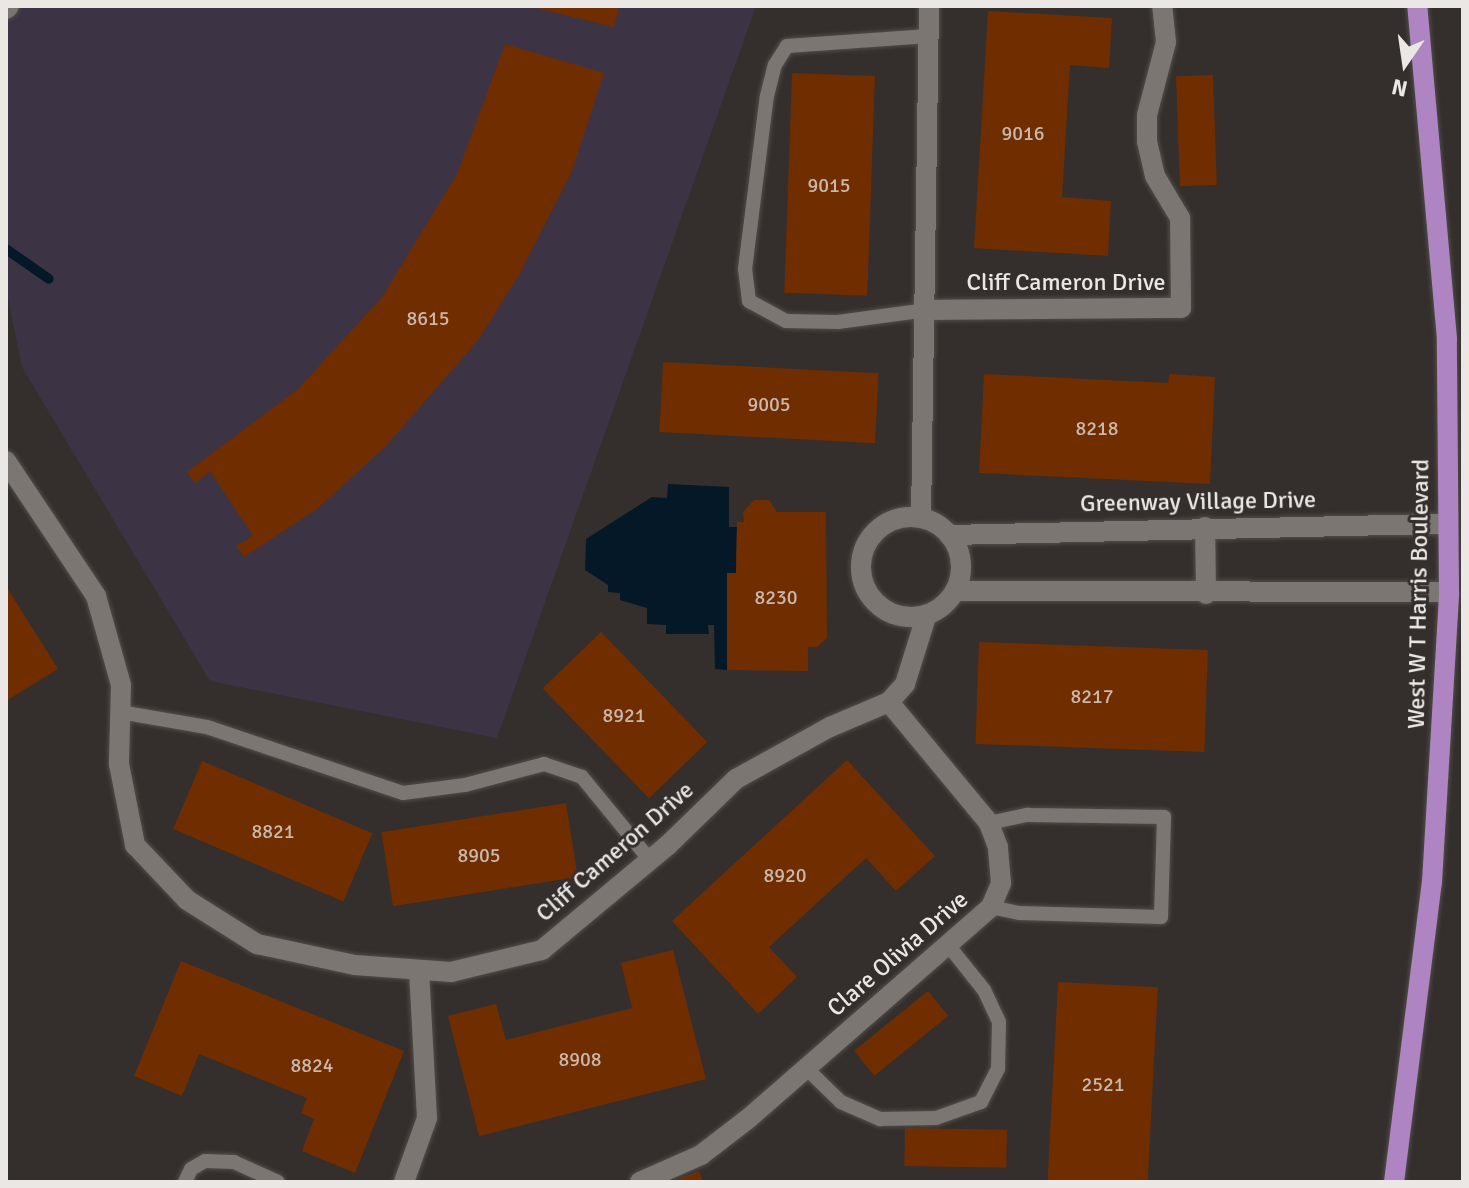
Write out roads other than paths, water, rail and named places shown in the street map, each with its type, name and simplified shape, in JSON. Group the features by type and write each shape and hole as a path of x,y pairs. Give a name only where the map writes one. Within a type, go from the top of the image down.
{"main road":[{"name":"West W T Harris Boulevard","path":"1394,1182 1430,898 1449,592 1447,339 1417,6"}],"street":[{"path":"921,518 927,310 929,6"},
{"name":"Cliff Cameron Drive","path":"927,310 1181,308 1180,218 1155,176 1147,141 1147,115 1166,42 1162,6"},
{"name":"Cliff Cameron Drive","path":"6,461 96,596 121,685 119,764 135,845 187,900 257,944 355,965 451,972 542,950 650,860 736,779 830,727 889,702"},
{"path":"889,702 905,684 927,614 955,591 961,572 950,535 921,518 889,521 865,545 861,561 865,586 880,606 894,614 927,614"},
{"name":"Greenway Village Drive","path":"950,535 1448,524"},
{"path":"1205,527 1206,594"},
{"path":"955,591 1206,594 1449,592"},
{"name":"Clare Olivia Drive","path":"640,1182 701,1155 991,907 1001,883 998,847 989,823 889,702"},
{"path":"404,1182 427,1118 419,970"}],"lane":[{"path":"927,310 838,322 786,321 749,301 745,269 767,96 775,65 787,46 929,36"},
{"path":"120,712 207,727 403,793 544,764 582,777 650,860"},
{"path":"989,823 1028,815 1164,817 1161,917 1019,913 991,907"},
{"path":"806,1068 841,1102 880,1119 936,1118 981,1102 998,1069 999,1022 984,990 948,945"},
{"path":"185,1182 191,1169 205,1161 234,1162 278,1182"}],"water":[{"path":"668,484 729,487 729,527 737,527 736,573 727,574 727,670 715,669 714,625 708,625 709,634 666,634 666,625 647,624 647,608 620,600 620,593 608,592 608,585 585,570 586,539 652,497 667,498"}],"waterway":[{"path":"6,249 49,279"}]}
